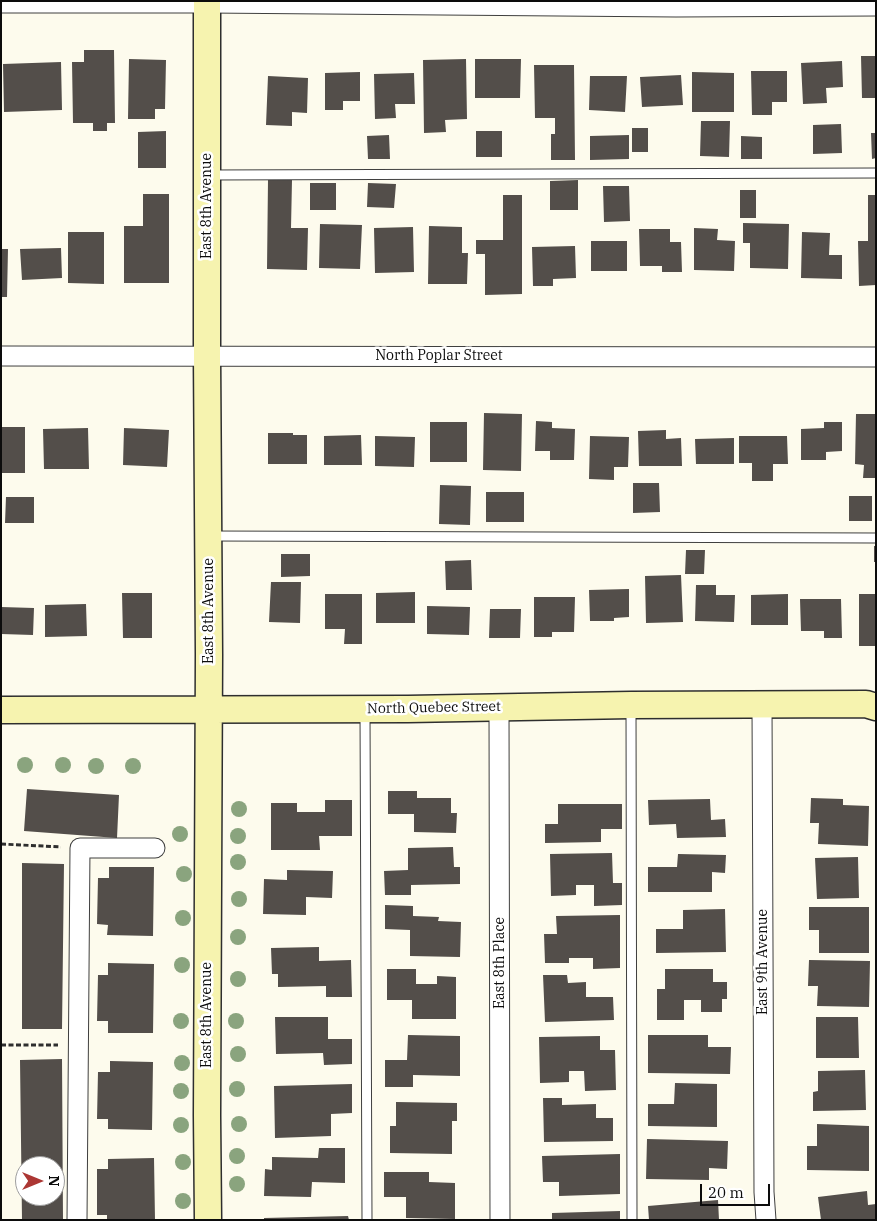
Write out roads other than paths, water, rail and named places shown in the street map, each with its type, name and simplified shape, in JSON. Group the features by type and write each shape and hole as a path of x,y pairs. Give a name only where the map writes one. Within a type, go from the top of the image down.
{"street":[{"path":"1,3 207,2 876,6"},
{"name":"East 8th Avenue","path":"207,2 208,1220"},
{"name":"North Poplar Street","path":"1,356 876,357"},
{"name":"North Quebec Street","path":"1,710 365,709 873,704"},
{"name":"East 9th Avenue","path":"762,705 764,1192 766,1220"},
{"name":"East 8th Place","path":"499,707 500,1220"},
{"path":"77,1220 80,848 155,848"}],"lane":[{"path":"207,175 876,174"},
{"path":"208,536 876,538"},
{"path":"631,705 632,1220"},
{"path":"365,709 367,1220"}]}
